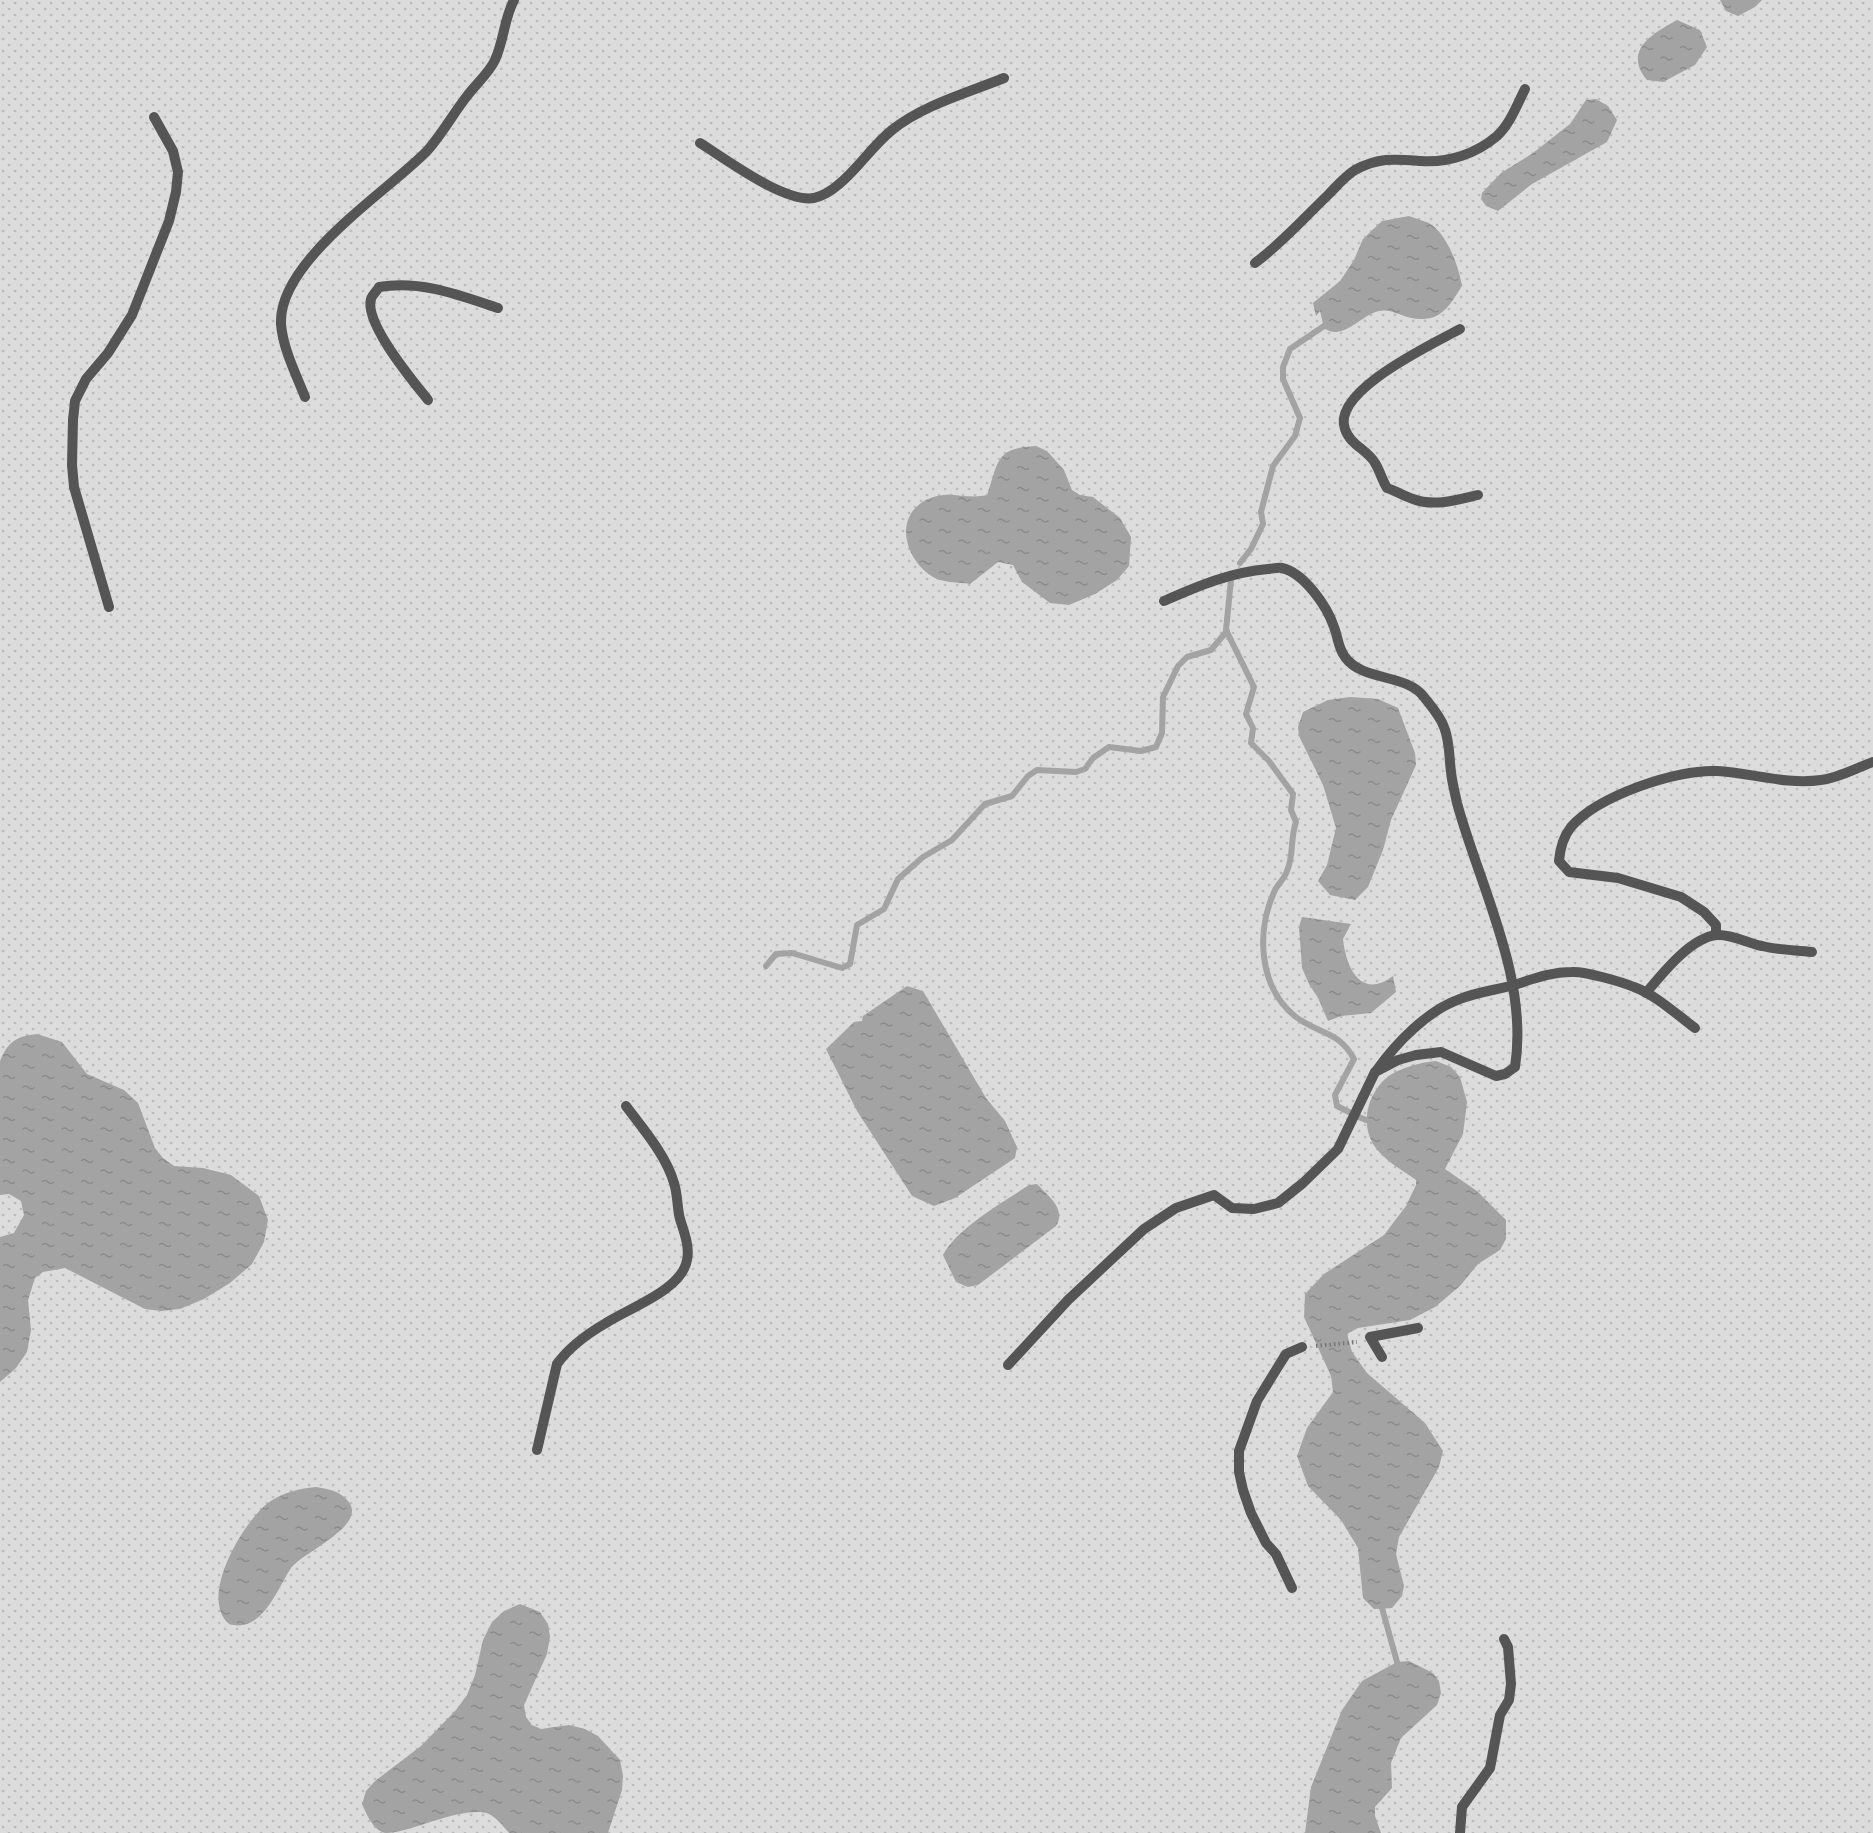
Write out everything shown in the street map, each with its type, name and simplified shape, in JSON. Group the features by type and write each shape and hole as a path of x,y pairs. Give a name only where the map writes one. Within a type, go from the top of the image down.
{"lane":[{"path":"305,397 285,342 281,323 283,306 297,277 333,233 427,150 449,122 494,62 507,14 514,0"},
{"path":"700,142 753,177 776,189 798,198 813,198 837,186 891,131 907,120 1004,78"},
{"path":"1255,263 1275,248 1353,171 1380,160 1405,158 1421,161 1447,161 1474,151 1497,135 1512,115 1525,89"},
{"path":"109,607 74,487 73,420 75,400 86,379 108,353 132,315 169,221 178,172 173,151 154,117"},
{"path":"428,400 372,320 371,299 379,287 395,285 447,291 498,308"},
{"path":"1460,329 1374,378 1344,413 1344,427 1348,438 1375,462 1387,488 1413,499 1428,502 1448,502 1478,495"},
{"path":"1164,601 1197,586 1226,577 1253,570 1281,568 1304,579 1334,625 1341,652 1348,662 1371,673 1408,685 1422,693 1444,726 1457,802 1513,985 1519,1044 1515,1067 1505,1074 1496,1076 1460,1058 1442,1052 1398,1060 1375,1072"},
{"path":"1716,935 1716,925 1704,912 1681,897 1618,878 1569,872 1559,861 1560,847 1570,828 1602,803 1659,778 1715,771 1803,782 1823,780 1873,762"},
{"path":"1646,993 1663,972 1696,943 1716,935 1762,946 1812,952"},
{"path":"1008,1365 1068,1300 1144,1229 1176,1208 1214,1195 1232,1208 1254,1209 1278,1203 1303,1183 1338,1149 1375,1072 1390,1052 1411,1031 1459,999 1540,976 1574,971 1634,987 1695,1028"},
{"path":"537,1450 557,1364 565,1353 582,1338 607,1322 660,1293 681,1274 687,1263 688,1253 678,1211 675,1184 663,1160 626,1106"},
{"path":"1382,1357 1370,1337 1418,1328"},
{"path":"1292,1588 1276,1554 1266,1544 1251,1513 1243,1490 1239,1451 1257,1401 1286,1354 1302,1347"},
{"path":"1460,1833 1462,1807 1490,1768 1500,1715 1509,1700 1508,1647 1504,1639"}],"path":[{"path":"1302,1347 1363,1342"}],"shaded area":[{"path":"0,0 1873,0 1873,1833 0,1833"}],"water":[{"path":"1720,0 1762,0 1755,7 1738,16 1726,11"},
{"path":"1677,20 1700,30 1707,47 1695,65 1663,82 1647,80 1640,69 1639,52 1650,37"},
{"path":"1596,99 1608,106 1617,120 1607,142 1532,184 1498,211 1486,206 1481,199 1482,193 1501,173 1533,153 1570,124 1586,100"},
{"path":"1409,216 1427,222 1438,230 1452,253 1462,286 1450,304 1439,315 1425,319 1410,318 1385,310 1372,313 1345,330 1338,332 1324,328 1320,311 1316,316 1313,303 1340,281 1354,260 1363,239 1382,221"},
{"path":"1036,446 1047,451 1064,470 1072,490 1080,495 1093,497 1120,518 1131,537 1129,566 1117,580 1095,594 1069,605 1050,603 1022,582 1013,565 998,562 970,584 941,580 923,569 915,560 906,538 906,527 917,507 936,496 987,495 997,465 1006,453 1023,447"},
{"path":"1350,697 1378,699 1398,708 1415,753 1416,765 1391,820 1383,850 1368,887 1355,900 1330,895 1318,881 1327,865 1336,828 1323,785 1299,736 1298,727 1303,712 1328,700"},
{"path":"1302,917 1351,924 1343,939 1352,970 1364,982 1372,984 1393,976 1396,992 1371,1013 1341,1016 1328,1021 1302,968 1299,927"},
{"path":"907,986 923,991 986,1098 1005,1121 1017,1147 1015,1158 955,1198 934,1206 912,1196 857,1111 826,1049 854,1022 862,1021 863,1016"},
{"path":"37,1034 62,1042 87,1074 124,1090 138,1103 155,1148 163,1158 174,1166 203,1168 231,1175 259,1196 268,1220 264,1242 252,1264 230,1283 204,1299 180,1309 161,1311 145,1309 65,1268 43,1272 35,1278 28,1300 31,1330 27,1352 16,1368 0,1382 0,1237 14,1233 24,1215 21,1201 9,1194 0,1195 0,1061 6,1049 18,1038"},
{"path":"1436,1061 1451,1067 1460,1077 1467,1102 1463,1134 1445,1169 1477,1191 1506,1220 1506,1239 1500,1250 1478,1264 1460,1286 1435,1307 1410,1320 1358,1328 1347,1334 1352,1352 1367,1373 1425,1423 1443,1451 1439,1467 1399,1537 1396,1554 1404,1586 1402,1596 1392,1608 1374,1609 1363,1598 1358,1548 1341,1520 1308,1486 1297,1456 1307,1428 1333,1392 1331,1376 1304,1317 1305,1294 1324,1274 1384,1235 1406,1206 1416,1180 1387,1160 1377,1150 1367,1128 1368,1110 1373,1094 1389,1076 1408,1067"},
{"path":"1037,1184 1057,1208 1059,1220 1056,1226 978,1285 968,1287 956,1282 943,1255 950,1245 981,1216 1029,1185"},
{"path":"316,1487 334,1491 345,1498 352,1510 350,1519 332,1538 291,1568 274,1598 259,1616 241,1625 229,1624 221,1612 218,1597 221,1579 236,1543 247,1526 268,1503 291,1492"},
{"path":"520,1604 540,1612 548,1624 550,1637 547,1654 524,1705 526,1717 532,1725 541,1729 569,1725 585,1729 598,1736 620,1760 623,1776 622,1790 608,1833 509,1833 495,1818 481,1812 460,1814 396,1832 385,1833 377,1829 362,1804 366,1791 375,1781 421,1746 456,1710 467,1695 475,1675 483,1640 492,1622 504,1611"},
{"path":"1409,1661 1433,1673 1439,1681 1441,1693 1437,1705 1401,1738 1391,1763 1392,1788 1375,1807 1375,1816 1381,1833 1305,1833 1311,1787 1342,1710 1362,1681 1397,1662"}],"waterway":[{"path":"1240,563 1251,549 1263,524 1261,512 1273,466 1295,436 1300,418 1283,379 1283,367 1290,349 1324,326"},
{"path":"1231,580 1226,630 1254,687 1246,714 1253,728 1251,743 1269,761 1293,794 1291,810 1296,822 1289,865 1269,906 1263,940 1264,958 1274,990 1283,1005 1296,1017 1334,1037 1354,1059 1335,1095 1337,1106 1349,1112"},
{"path":"766,966 776,954 792,953 842,968 850,964 857,925 884,909 898,879 923,857 952,840 985,804 1012,796 1028,776 1037,770 1076,772 1085,769 1093,758 1109,747 1141,751 1156,747 1162,733 1163,697 1178,666 1187,657 1211,650 1227,631"},
{"path":"1359,1117 1366,1120"},
{"path":"1382,1608 1397,1662"}]}
